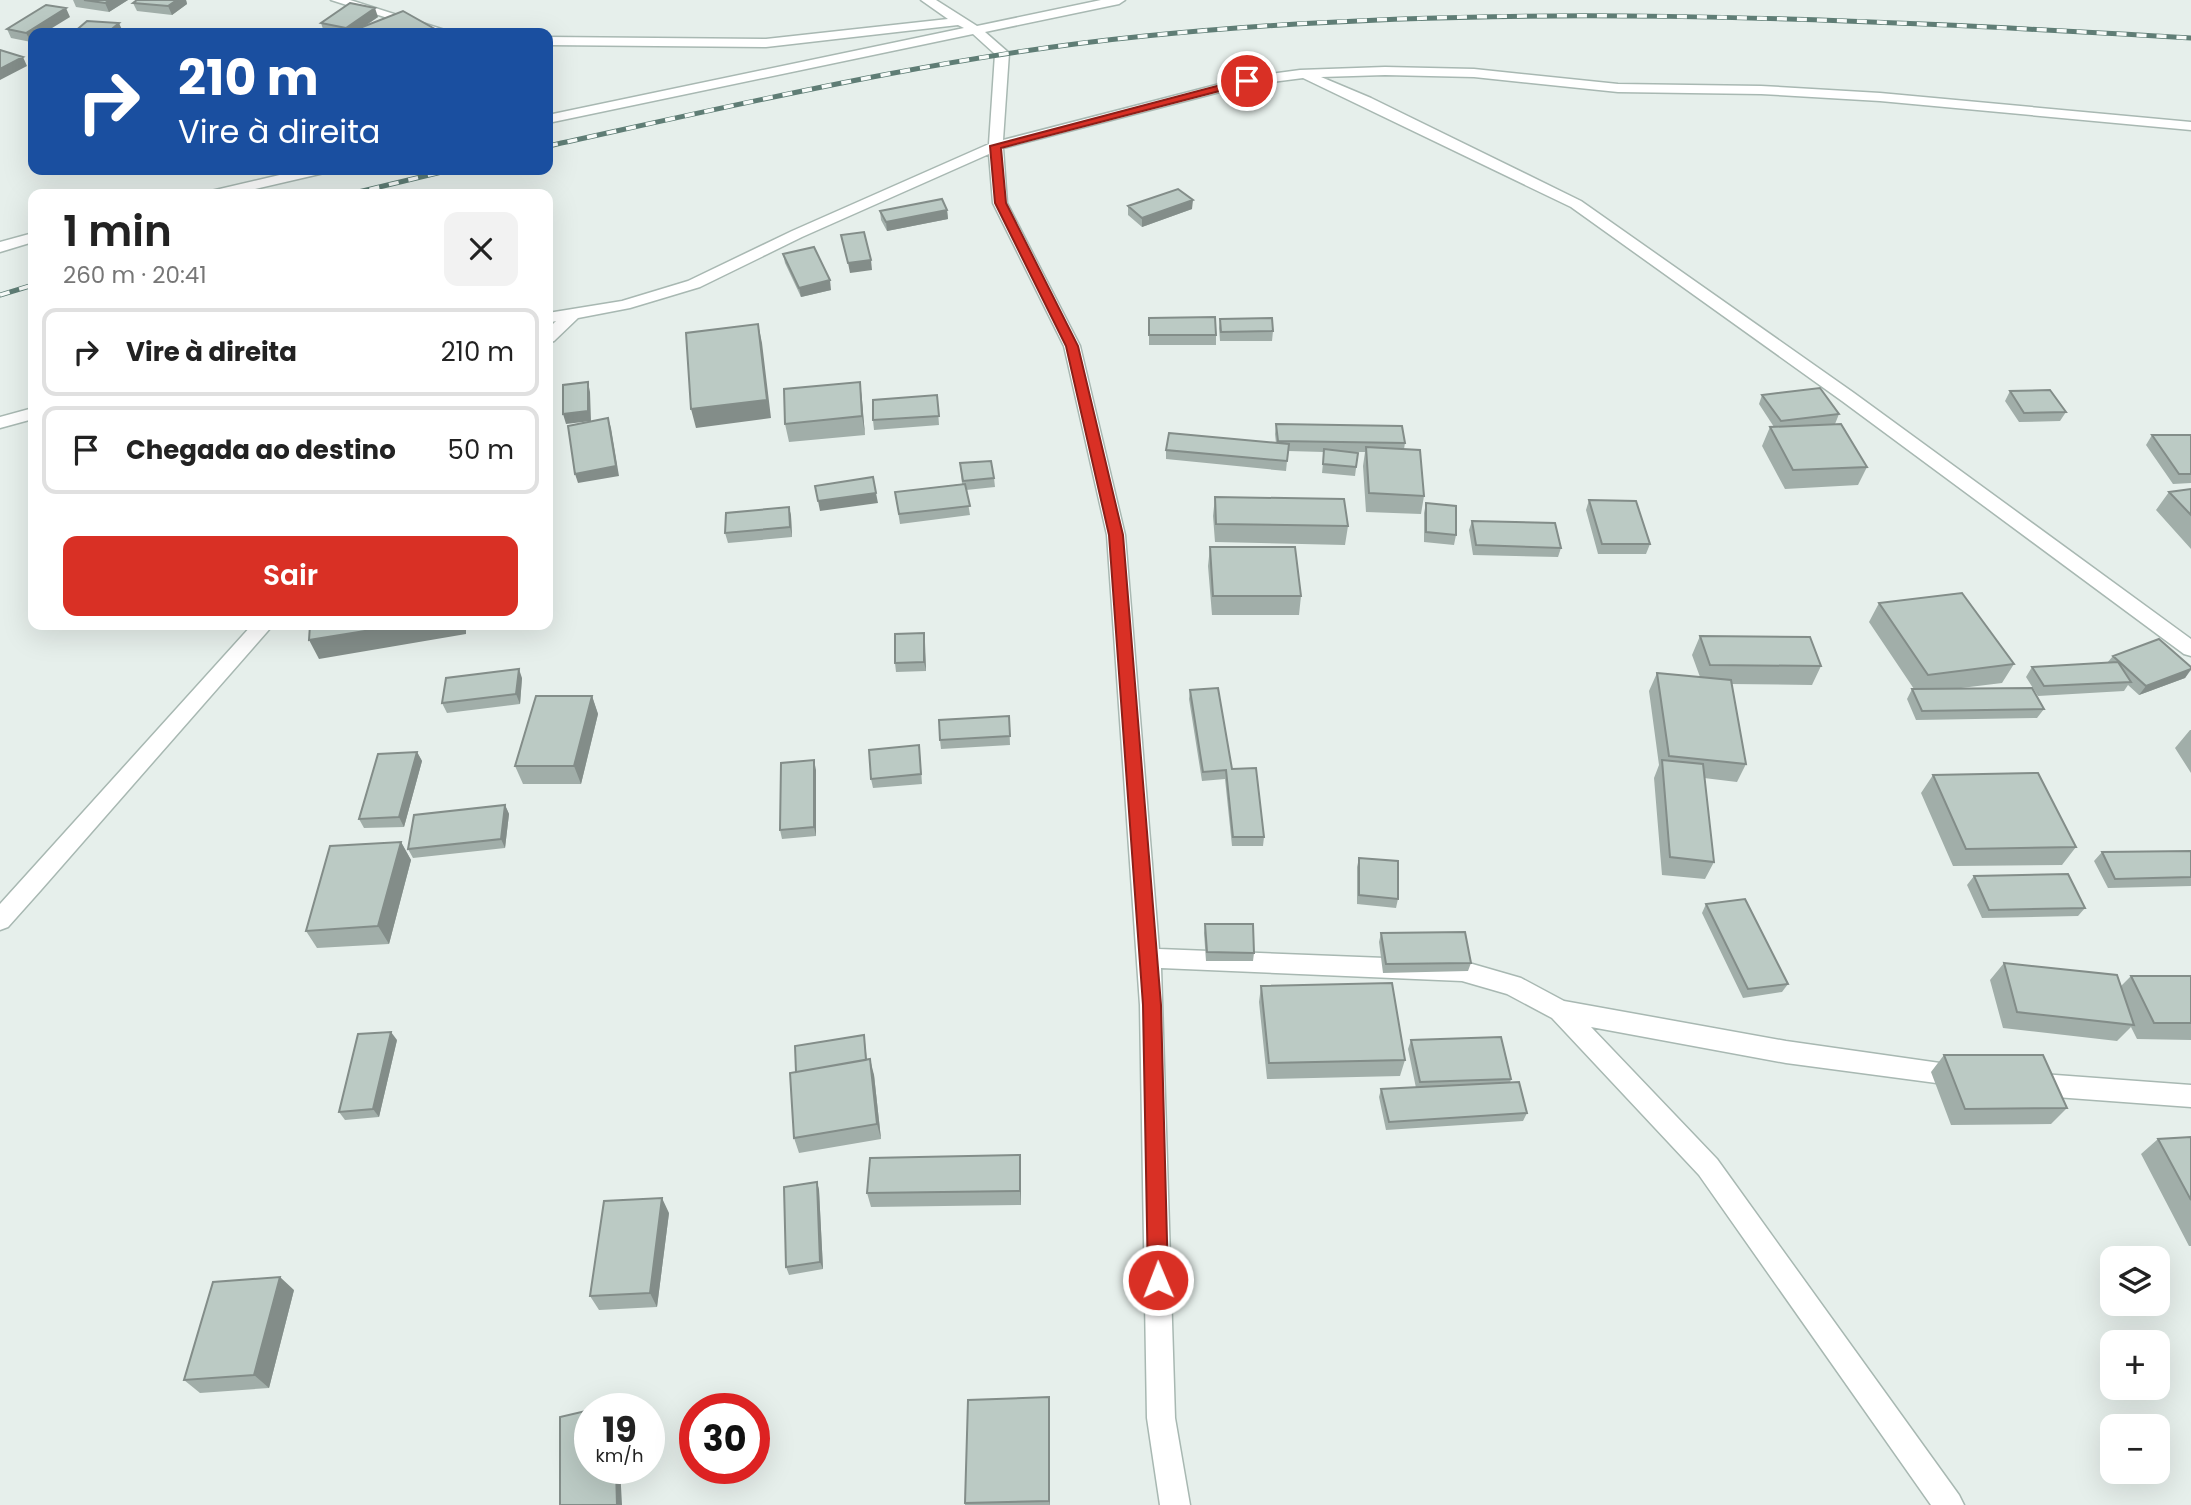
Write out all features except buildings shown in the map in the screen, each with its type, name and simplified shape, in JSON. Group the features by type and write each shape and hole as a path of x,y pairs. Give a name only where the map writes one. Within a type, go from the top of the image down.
{"street":[{"path":"337,0 431,28"},
{"path":"927,0 977,31 1003,53 996,146 1000,203 1072,346 1116,535 1152,1005 1161,1418 1175,1505"},
{"path":"553,118 1119,0"},
{"path":"553,41 766,43 960,21"},
{"path":"553,317 624,305 694,284 797,234 996,146 1247,81 1300,74 1385,71 1474,73 1618,88 1854,95 2191,127"},
{"path":"1300,74 1366,101 1576,204 1859,405 2191,649"},
{"path":"237,189 298,175"},
{"path":"0,229 28,237"},
{"path":"0,247 28,239"},
{"path":"553,333 573,314"},
{"path":"0,423 28,415"},
{"path":"0,920 56,860 205,685 257,630"},
{"path":"1148,958 1462,971 1513,985 1560,1011 1708,1167 1949,1505"},
{"path":"1560,1011 1786,1052 1979,1077"},
{"path":"2006,1081 2061,1088 2191,1096"}],"railway":[{"path":"553,145 919,68 1069,45 1276,25 1406,19 1668,16 1930,24 2191,38"},
{"path":"371,189 429,175"},
{"path":"0,295 28,287"}],"route":[{"path":"1158,1280 1152,1005 1116,535 1072,346 1000,203 996,146 1134,108 1247,81"}]}
